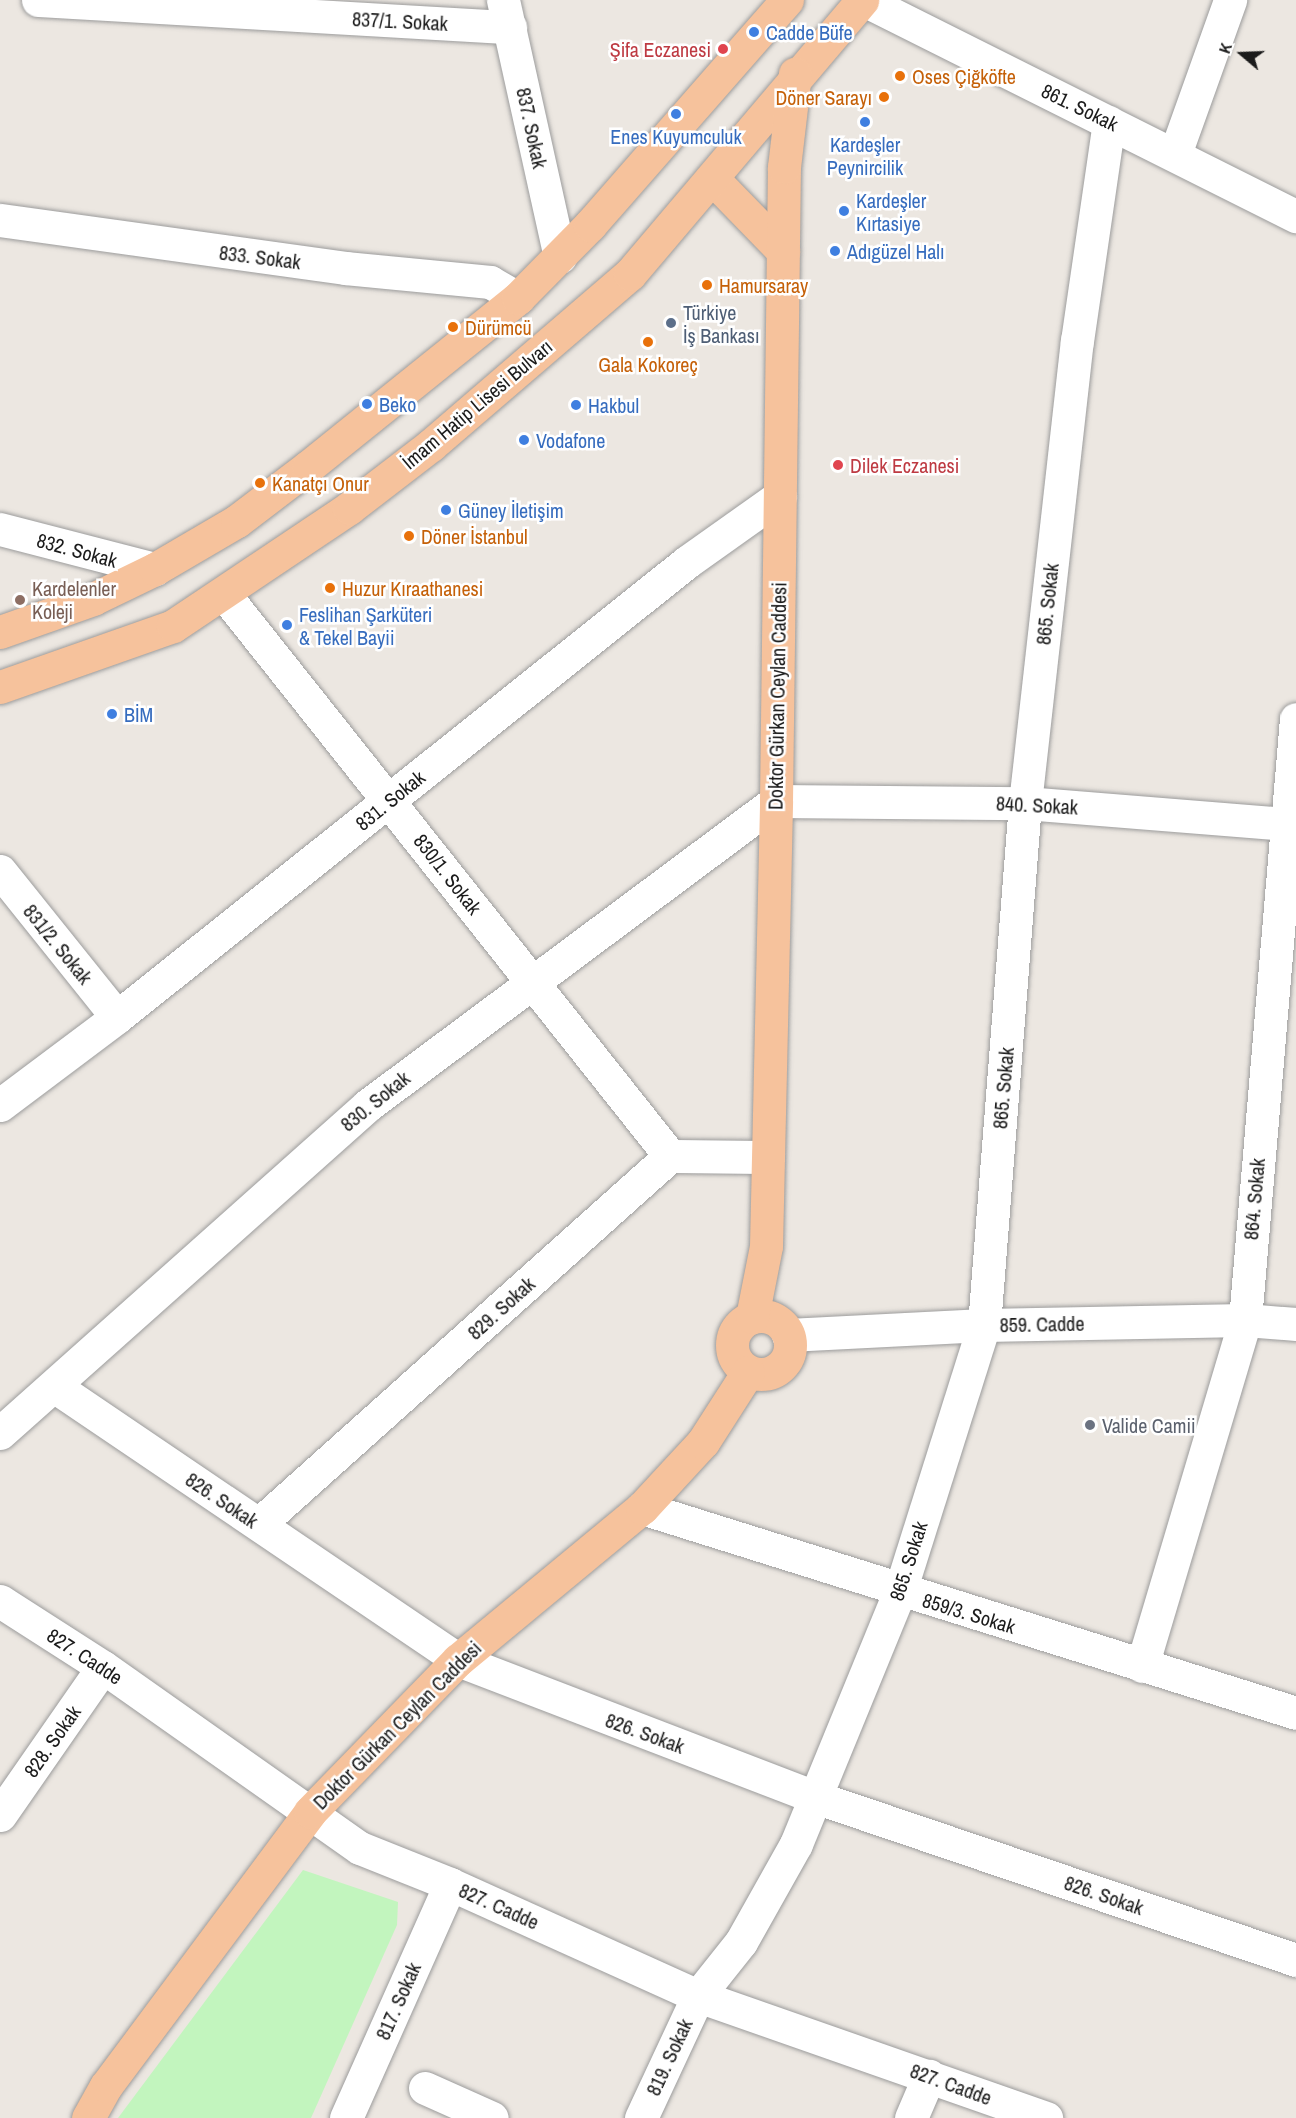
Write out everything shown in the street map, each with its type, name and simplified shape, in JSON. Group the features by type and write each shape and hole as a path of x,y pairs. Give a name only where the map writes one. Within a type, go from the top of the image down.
{"main road":[{"path":"0,632 93,599 155,569 237,520 518,298 560,257 703,100 787,0"},
{"name":"İmam Hatip Lisesi Bulvarı","path":"0,687 125,646 173,626 224,594 349,508 504,385 630,274 712,178 795,74 863,0"},
{"name":"Doktor Gürkan Ceylan Caddesi","path":"752,1317 766,1246 776,801 786,128 795,74"},
{"path":"712,178 783,251"},
{"path":"752,1317 777,1321 788,1335 789,1354 784,1363 767,1374 748,1372 734,1358 732,1338 736,1329 752,1317"},
{"name":"Doktor Gürkan Ceylan Caddesi","path":"88,2118 106,2086 310,1812 458,1660 642,1508 703,1442 748,1372"}],"street":[{"name":"837/1. Sokak","path":"38,0 507,13"},
{"name":"861. Sokak","path":"863,0 1296,216"},
{"path":"1175,154 1230,0"},
{"name":"837. Sokak","path":"507,13 560,257"},
{"name":"865. Sokak","path":"698,1996 741,1942 796,1844 900,1591 984,1325 1025,802 1077,341 1109,122"},
{"name":"833. Sokak","path":"0,220 310,263 490,282 518,298"},
{"name":"831. Sokak","path":"0,1105 117,1017 687,562 780,496"},
{"name":"832. Sokak","path":"0,529 155,569"},
{"name":"830/1. Sokak","path":"224,594 670,1156"},
{"name":"864. Sokak","path":"1142,1666 1245,1320 1290,825 1296,719"},
{"name":"840. Sokak","path":"776,801 1025,802 1290,825"},
{"name":"830. Sokak","path":"0,1433 368,1105 776,801"},
{"name":"831/2. Sokak","path":"0,871 117,1017"},
{"path":"670,1156 768,1157"},
{"name":"829. Sokak","path":"259,1524 670,1156"},
{"name":"859. Cadde","path":"788,1335 984,1325 1245,1320 1296,1324"},
{"name":"826. Sokak","path":"54,1386 458,1660 815,1797 1296,1960"},
{"name":"859/3. Sokak","path":"642,1508 900,1591 1296,1713"},
{"name":"827. Cadde","path":"0,1601 103,1667 360,1848 450,1884 698,1996 1046,2118"},
{"name":"828. Sokak","path":"0,1815 103,1667"},
{"name":"817. Sokak","path":"346,2118 450,1884"},
{"name":"819. Sokak","path":"641,2118 698,1996"},
{"path":"911,2118 929,2076"},
{"path":"425,2088 492,2118"}],"green space":[{"path":"303,1870 398,1902 397,1925 311,2118 118,2118"}],"place":[{"name":"Cadde Büfe","path":"754,32"},
{"name":"Şifa Eczanesi","path":"723,49"},
{"name":"Oses Çiğköfte","path":"900,76"},
{"name":"Döner Sarayı","path":"884,97"},
{"name":"Enes Kuyumculuk","path":"676,114"},
{"name":"Kardeşler Peynircilik","path":"865,122"},
{"name":"Kardeşler Kırtasiye","path":"844,211"},
{"name":"Adıgüzel Halı","path":"835,251"},
{"name":"Hamursaray","path":"707,285"},
{"name":"Türkiye İş Bankası","path":"671,323"},
{"name":"Dürümcü","path":"453,327"},
{"name":"Gala Kokoreç","path":"648,342"},
{"name":"Beko","path":"367,404"},
{"name":"Hakbul","path":"576,405"},
{"name":"Vodafone","path":"524,440"},
{"name":"Dilek Eczanesi","path":"838,465"},
{"name":"Kanatçı Onur","path":"260,483"},
{"name":"Güney İletişim","path":"446,510"},
{"name":"Döner İstanbul","path":"409,536"},
{"name":"Huzur Kıraathanesi","path":"330,588"},
{"name":"Kardelenler Koleji","path":"20,600"},
{"name":"Feslihan Şarküteri & Tekel Bayii","path":"287,625"},
{"name":"BİM","path":"112,714"},
{"name":"Valide Camii","path":"1090,1425"}]}
